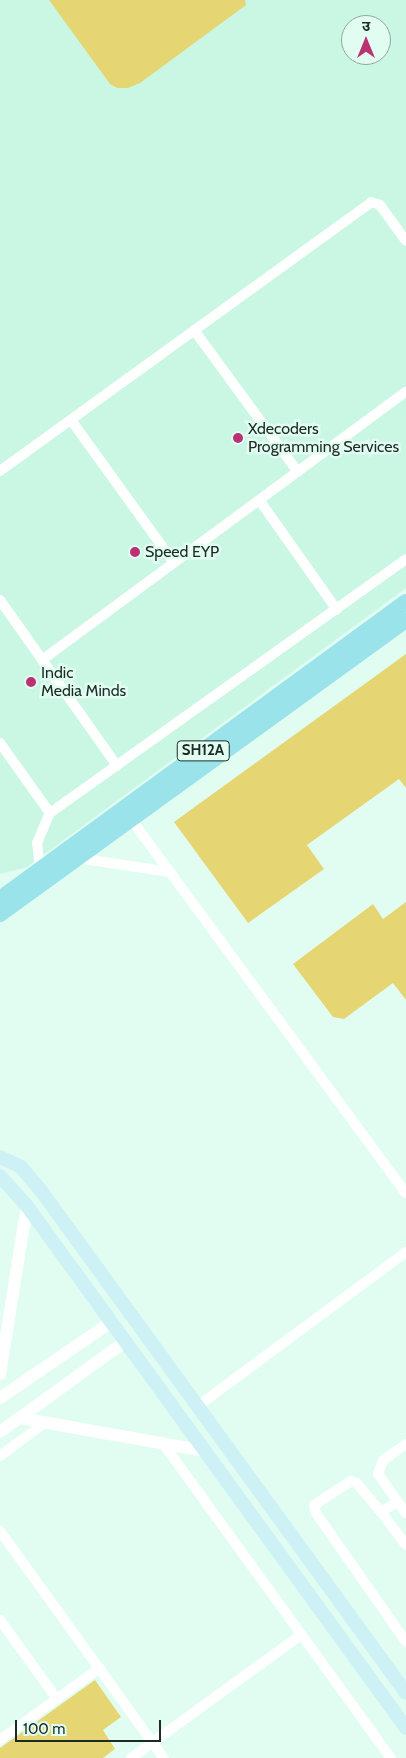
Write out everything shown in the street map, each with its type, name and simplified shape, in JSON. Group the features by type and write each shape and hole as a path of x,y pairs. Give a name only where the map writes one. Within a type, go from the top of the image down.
{"main road":[{"name":"SH12A","path":"0,914 77,858 127,814 406,602"},
{"name":"SH12A","path":"0,899 40,870 127,814 406,620"},
{"path":"0,1157 21,1167 42,1192 406,1693"},
{"path":"0,1176 27,1206 406,1728"}],"street":[{"path":"0,471 371,202 380,205 406,242"},
{"path":"194,330 298,472"},
{"path":"42,660 406,392"},
{"path":"71,420 174,563"},
{"path":"260,501 337,610"},
{"path":"40,870 37,843 50,813 406,559"},
{"path":"0,600 117,766"},
{"path":"0,743 50,813"},
{"path":"127,814 406,1193"},
{"path":"77,858 170,872"},
{"path":"0,1374 27,1206"},
{"path":"198,1406 406,1252"},
{"path":"0,1398 111,1322"},
{"path":"0,1432 125,1342"},
{"path":"20,1418 162,1442 205,1452"},
{"path":"0,1456 46,1422"},
{"path":"162,1442 391,1758"},
{"path":"406,1444 378,1466 378,1474 406,1513"},
{"path":"406,1545 357,1483 351,1481 314,1505 316,1513 406,1642"},
{"path":"381,1512 398,1502"},
{"path":"0,1531 164,1758"},
{"path":"2,1628 57,1699"},
{"path":"131,1758 301,1635"},
{"path":"0,1740 100,1668"}],"shaded area":[{"path":"0,0 406,0 406,588 27,867 0,874"},
{"path":"49,0 245,0 246,5 140,83 128,88 117,88 110,84"},
{"path":"406,654 406,788 399,779 307,845 324,869 248,923 174,822"},
{"path":"406,902 406,1000 393,983 344,1019 333,1017 293,964 373,904 383,919"},
{"path":"95,1680 121,1717 103,1730 115,1749 103,1758 0,1758 0,1748"}],"place":[{"name":"Xdecoders Programming Services","path":"238,438"},
{"name":"Speed EYP","path":"135,552"},
{"name":"Indic Media Minds","path":"31,682"}]}
